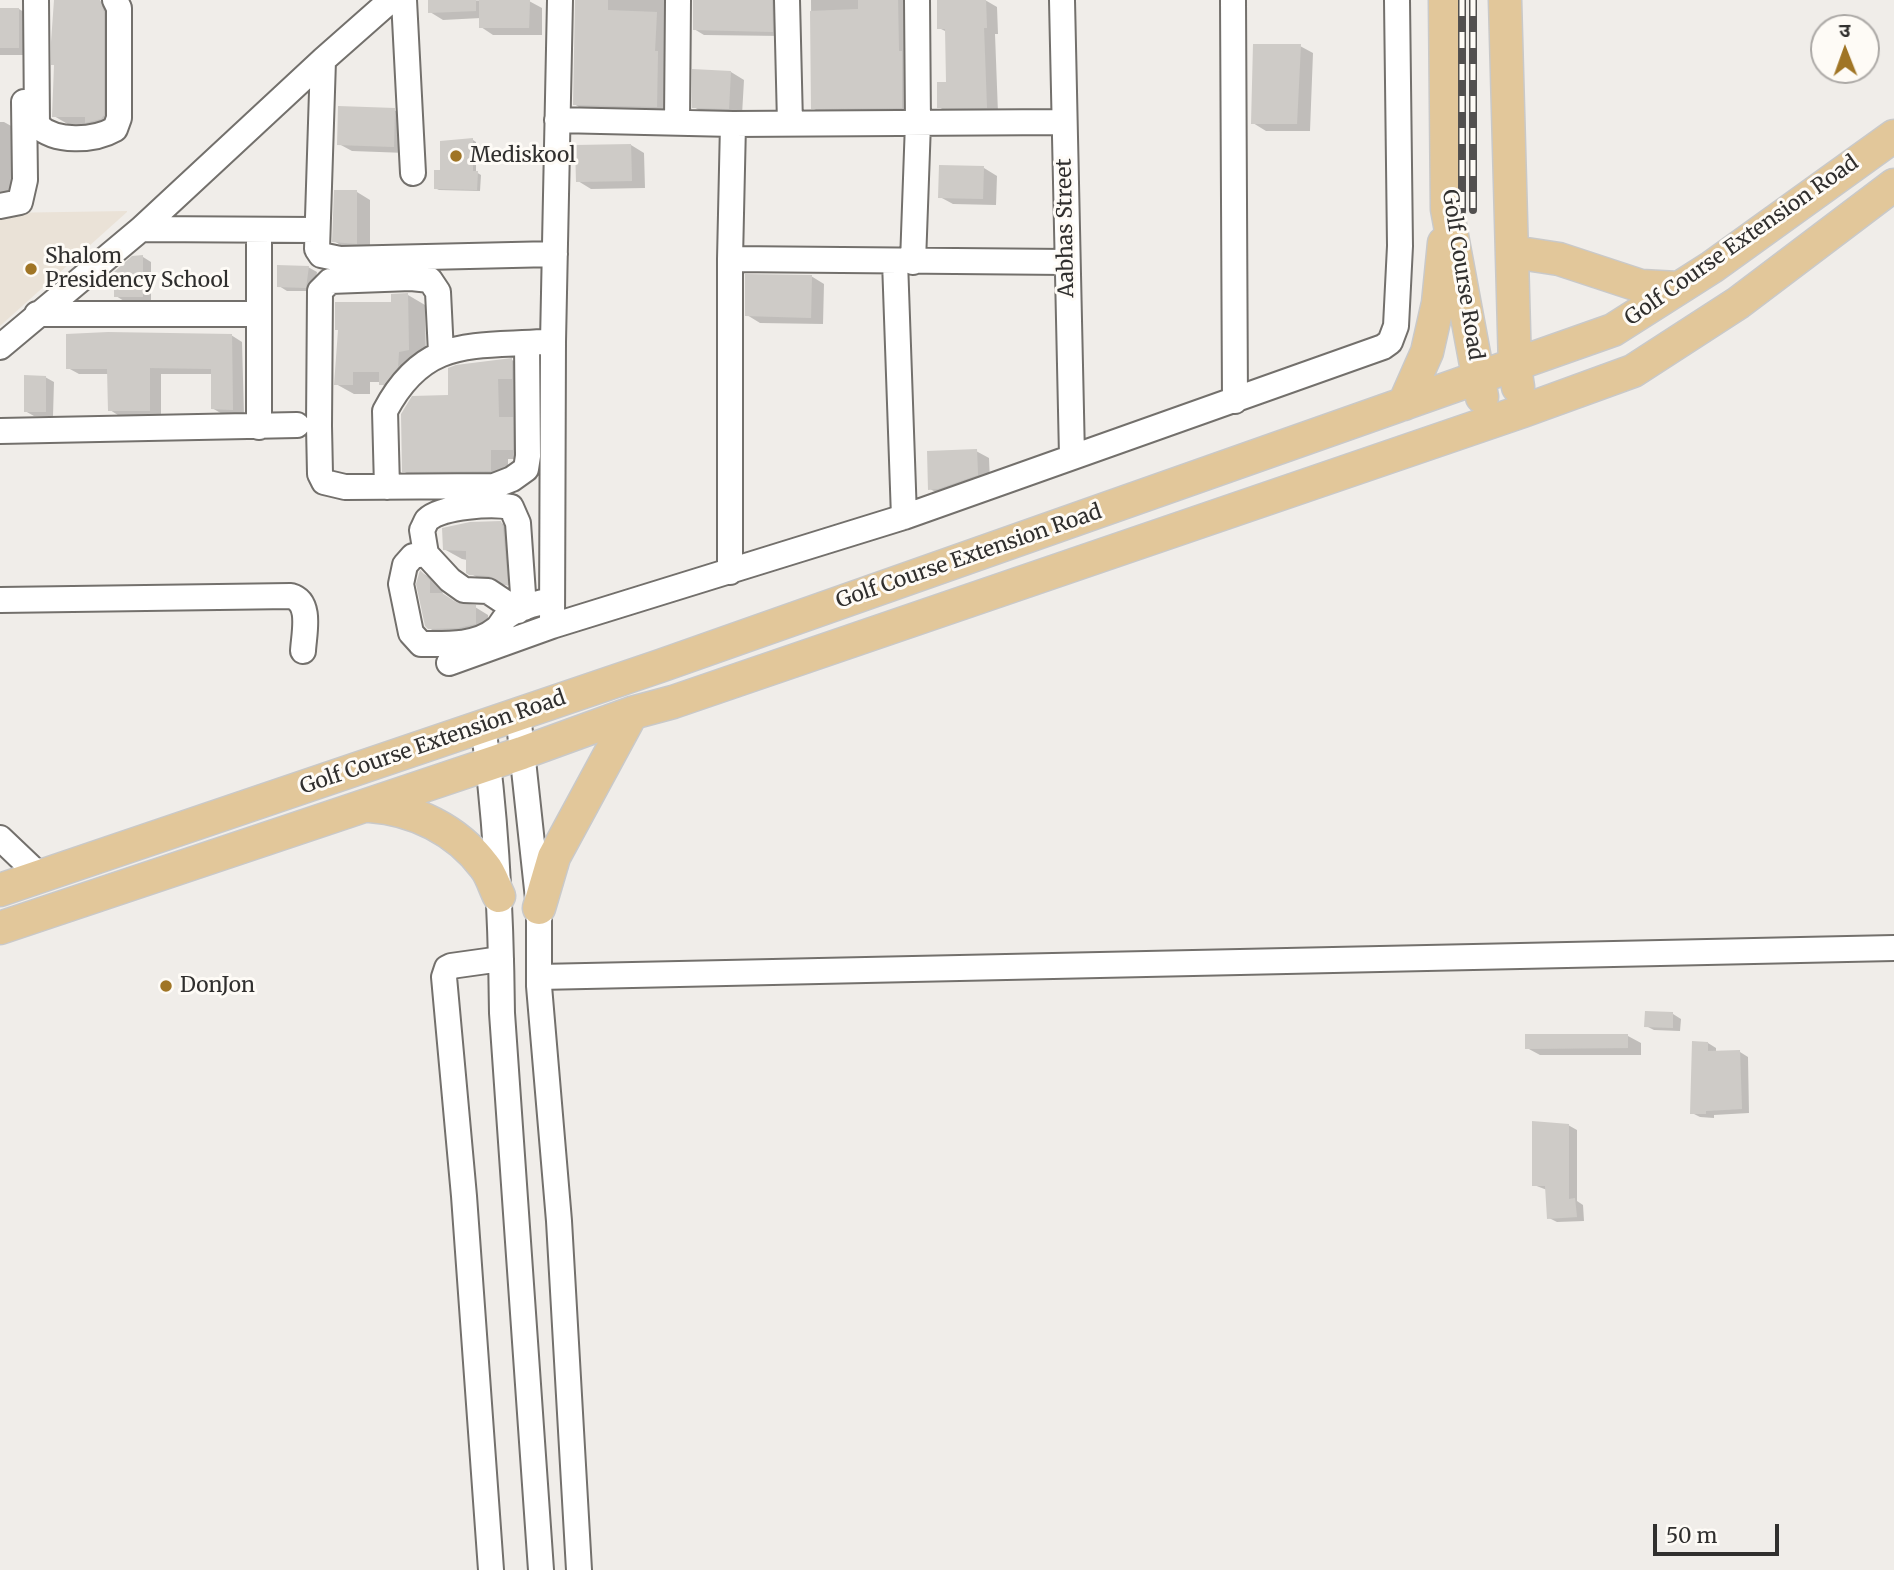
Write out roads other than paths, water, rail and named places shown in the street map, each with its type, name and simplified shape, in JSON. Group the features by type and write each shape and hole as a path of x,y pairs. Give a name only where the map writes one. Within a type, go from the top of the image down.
{"main road":[{"name":"Golf Course Road","path":"1445,0 1447,209 1486,422"},
{"name":"Golf Course Road","path":"1505,0 1515,367 1522,411"},
{"name":"Golf Course Extension Road","path":"0,890 518,714 1479,377 1515,367 1613,330 1678,288 1894,136"},
{"name":"Golf Course Extension Road","path":"0,928 522,753 632,713 673,702 1633,371 1738,303 1894,185"},
{"path":"1404,404 1427,352 1438,303 1447,209"},
{"path":"1513,252 1559,259 1641,286 1678,288"},
{"path":"539,908 554,857 632,713"},
{"path":"361,806 395,808 416,815 445,831 468,848 486,868 499,895"}],"street":[{"path":"0,206 20,202 24,180 23,0"},
{"path":"36,0 37,125 45,133 55,137 78,137 102,136 116,129 119,118 119,8 115,0"},
{"path":"0,347 141,229 391,0"},
{"path":"404,0 413,173"},
{"path":"552,626 553,342 560,0"},
{"path":"677,122 678,0"},
{"path":"787,0 790,123"},
{"path":"904,517 904,261 918,123 918,0"},
{"name":"Aabhas Street","path":"1062,0 1072,456"},
{"path":"1233,0 1235,401"},
{"path":"449,663 552,626 904,517 1383,347 1394,336 1400,233 1397,0"},
{"path":"323,60 317,230 317,248 321,255 340,259 555,254"},
{"path":"557,120 733,124 1064,122"},
{"path":"730,572 733,124"},
{"path":"141,229 317,230"},
{"path":"259,230 259,427"},
{"path":"730,259 1066,262"},
{"path":"441,353 438,292 429,280 411,278 330,281 320,291 320,474 324,482 387,487 494,486 512,479 526,469 527,344"},
{"path":"37,314 259,314"},
{"path":"387,487 385,411 416,370 434,355 451,349 553,342"},
{"path":"0,431 297,425"},
{"path":"499,504 511,507 518,523 521,610 488,591 464,590 450,580 426,554 422,530 428,520 445,511 499,504"},
{"path":"426,554 413,556 405,565 401,584 411,633 421,644 462,644 495,631 506,617 533,603 552,600"},
{"path":"0,600 291,596 299,598 303,605 303,651"},
{"path":"518,714 539,908 539,977 559,1221 579,1570"},
{"path":"483,726 499,895 502,1013 541,1570"},
{"path":"0,838 40,876"},
{"path":"539,977 1894,948"},
{"path":"491,1570 464,1196 444,977 447,968 451,966 501,959"},
{"path":"511,1132 550,1129"}],"railway":[{"path":"1462,0 1462,211"},
{"path":"1473,0 1473,210"}],"place":[{"name":"Mediskool","path":"456,156"},
{"name":"Shalom Presidency School","path":"31,269"},
{"name":"DonJon","path":"166,986"}]}
